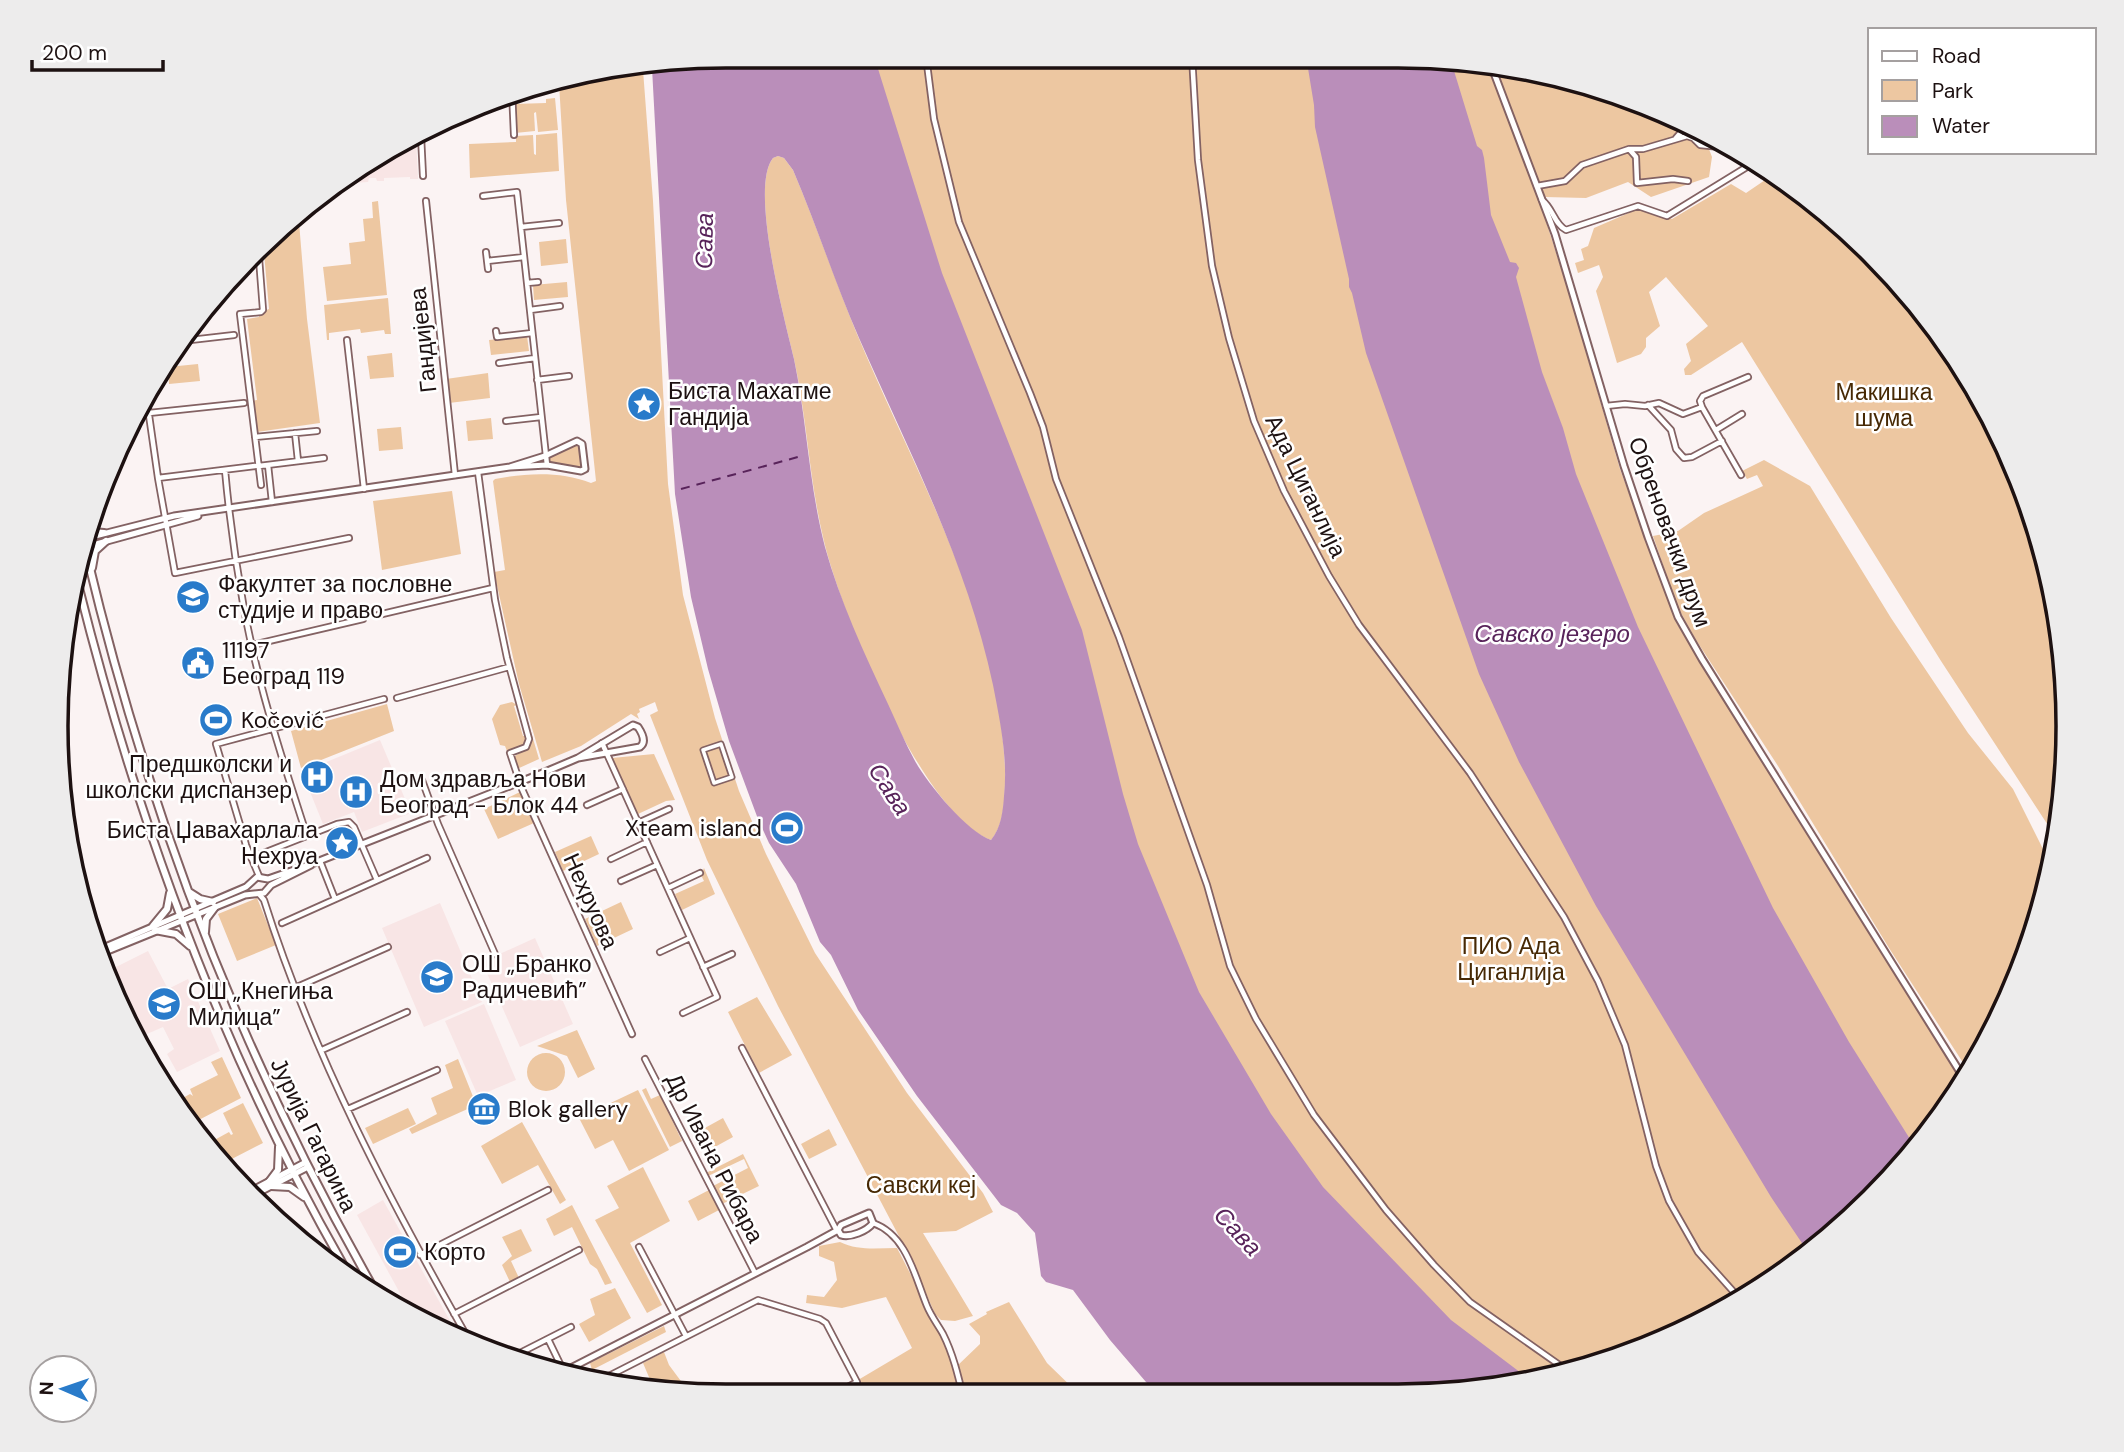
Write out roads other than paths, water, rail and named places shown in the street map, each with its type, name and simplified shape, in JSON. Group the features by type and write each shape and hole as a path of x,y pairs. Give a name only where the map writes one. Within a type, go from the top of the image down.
{"main road":[{"path":"92,580 93,556 105,537 97,536"},
{"name":"Јурија Гагарина","path":"89,565 137,741 207,944 307,1165 368,1277"},
{"name":"Јурија Гагарина","path":"81,597 107,695 170,887 194,951 247,1076 293,1171 339,1258"},
{"path":"170,887 167,909 154,928 176,934 194,951"},
{"path":"187,889 197,898 214,904 205,922 207,944"},
{"path":"277,1138 279,1166 270,1184 294,1189 311,1205"}],"street":[{"path":"928,68 934,119 959,222 1043,428 1056,479 1119,637 1210,895 1230,966 1256,1019 1314,1115 1386,1210 1470,1302 1557,1364"},
{"name":"Ада Циганлија","path":"1193,68 1197,154 1207,240 1225,325 1254,421 1285,493 1329,576 1359,625 1464,765 1564,917 1598,981 1625,1045 1656,1166 1674,1211 1698,1252 1734,1292"},
{"name":"Обреновачки друм","path":"1495,76 1569,278 1606,406 1674,608 1685,631 1959,1070"},
{"path":"513,104 514,135"},
{"path":"1675,138 1681,132"},
{"path":"1537,186 1565,181 1581,165 1629,149 1643,149 1675,138 1692,138"},
{"path":"1693,138 1702,146 1710,147"},
{"path":"422,143 424,176"},
{"path":"1629,149 1636,157 1637,183 1677,179 1688,181"},
{"path":"1542,200 1551,209 1560,226 1566,230 1638,206 1667,216 1745,168"},
{"path":"483,195 517,192 547,466"},
{"name":"Гандијева","path":"426,201 455,475"},
{"path":"521,227 559,223"},
{"path":"486,252 488,269"},
{"path":"487,261 524,257"},
{"path":"259,264 263,310 240,314 261,485"},
{"path":"527,283 538,282"},
{"path":"530,310 560,306"},
{"path":"496,331 497,337 532,333"},
{"path":"194,340 234,335"},
{"path":"347,340 364,489"},
{"path":"499,363 535,358"},
{"path":"537,380 569,376"},
{"path":"1741,475 1700,401 1703,396 1748,377"},
{"path":"244,403 149,413 175,573 349,538"},
{"path":"1606,406 1664,404 1683,414 1702,407"},
{"path":"1647,405 1671,430 1676,449 1684,458 1692,457 1722,441"},
{"path":"1716,430 1742,414"},
{"path":"506,421 541,417"},
{"path":"255,438 317,431"},
{"path":"295,433 298,461"},
{"path":"95,543 105,537 204,513 510,467 547,466 581,471 585,469 586,463 582,444 577,441 545,456 510,467"},
{"path":"158,478 324,458"},
{"path":"268,464 272,502"},
{"path":"225,470 235,561 252,645 273,728 307,836"},
{"path":"378,615 493,588 478,471"},
{"name":"Нехруова","path":"493,588 509,667 528,739 526,747 510,753 519,782 632,1034"},
{"path":"252,645 363,619"},
{"path":"397,698 509,667"},
{"path":"262,891 216,744 384,699"},
{"path":"214,904 257,878 317,862 578,758 633,725 638,727 643,736 640,747 578,758"},
{"path":"602,743 717,997 683,1013"},
{"path":"721,744 732,777 714,783 703,750 721,744"},
{"path":"422,780 495,954"},
{"path":"587,805 623,789"},
{"path":"638,823 669,809"},
{"path":"251,859 337,824 349,822 354,827 377,880"},
{"name":"Нехруова","path":"611,859 647,842"},
{"path":"282,923 427,858"},
{"path":"107,949 214,904 262,891 317,862"},
{"path":"317,862 335,899"},
{"name":"Нехруова","path":"621,881 657,865"},
{"path":"668,888 700,873"},
{"path":"257,878 252,889 262,891"},
{"name":"Јурија Гагарина","path":"262,891 297,987 348,1109 420,1255 462,1329"},
{"path":"660,952 690,938"},
{"path":"297,987 388,947"},
{"path":"704,967 732,954"},
{"name":"Јурија Гагарина","path":"323,1050 407,1013"},
{"path":"741,1048 838,1231"},
{"name":"Др Ивана Рибара","path":"645,1059 755,1273"},
{"name":"Јурија Гагарина","path":"348,1109 437,1070"},
{"path":"260,1189 307,1165"},
{"path":"420,1255 548,1189"},
{"name":"Др Ивана Рибара","path":"576,1366 838,1231 841,1225 864,1214 871,1215 873,1223 867,1229 846,1236 838,1231"},
{"path":"873,1223 889,1231 902,1248 956,1367 960,1384"},
{"path":"639,1247 686,1336"},
{"path":"454,1314 579,1250"},
{"path":"613,1373 754,1301 763,1301 826,1323 857,1382 853,1384"},
{"path":"523,1351 571,1327"},
{"path":"548,1339 559,1362"}],"water":[{"name":"Сава","path":"726,68 878,68 942,273 1082,630 1138,844 1199,992 1271,1114 1323,1187 1451,1320 1520,1372 1484,1378 1398,1384 1148,1384 1110,1340 1073,1290 1046,1282 1041,1276 1035,1233 1017,1213 1001,1205 917,1096 858,1010 831,955 820,942 796,884 769,843 729,741 708,669 691,597 675,494 652,73","holes":["773,158 784,158 793,170 850,317 935,508 982,639 1003,740 1005,768 1002,813 991,840 960,818 938,794 915,761 861,646 825,547 794,359 777,286 767,224 767,174"]},
{"name":"Савско језеро","path":"1308,68 1454,71 1477,146 1482,150 1491,215 1510,262 1516,263 1519,268 1516,277 1542,372 1563,428 1576,474 1638,627 1773,908 1849,1042 1910,1139 1863,1191 1803,1244 1771,1197 1596,906 1519,762 1479,674 1366,353 1315,127"}],"place":[{"name":"Биста Махатме Гандија","path":"644,404"},
{"name":"Факултет за пословне студије и право","path":"193,597"},
{"name":"11197 Београд 119","path":"198,663"},
{"name":"Kočović","path":"216,720"},
{"name":"Предшколски и школски диспанзер","path":"317,777"},
{"name":"Дом здравља Нови Београд - Блок 44","path":"356,792"},
{"name":"Xteam island","path":"787,828"},
{"name":"Биста Џавахарлала Нехруа","path":"342,843"},
{"name":"ОШ „Бранко Радичевић”","path":"437,977"},
{"name":"ОШ „Кнегиња Милица”","path":"164,1004"},
{"name":"Blok gallery","path":"484,1109"},
{"name":"Корто","path":"400,1252"}],"park label":[{"name":"Макишка шума","path":"1884,405"},
{"name":"ПИО Ада Циганлија","path":"1511,959"},
{"name":"Савски кеј","path":"921,1185"}]}
